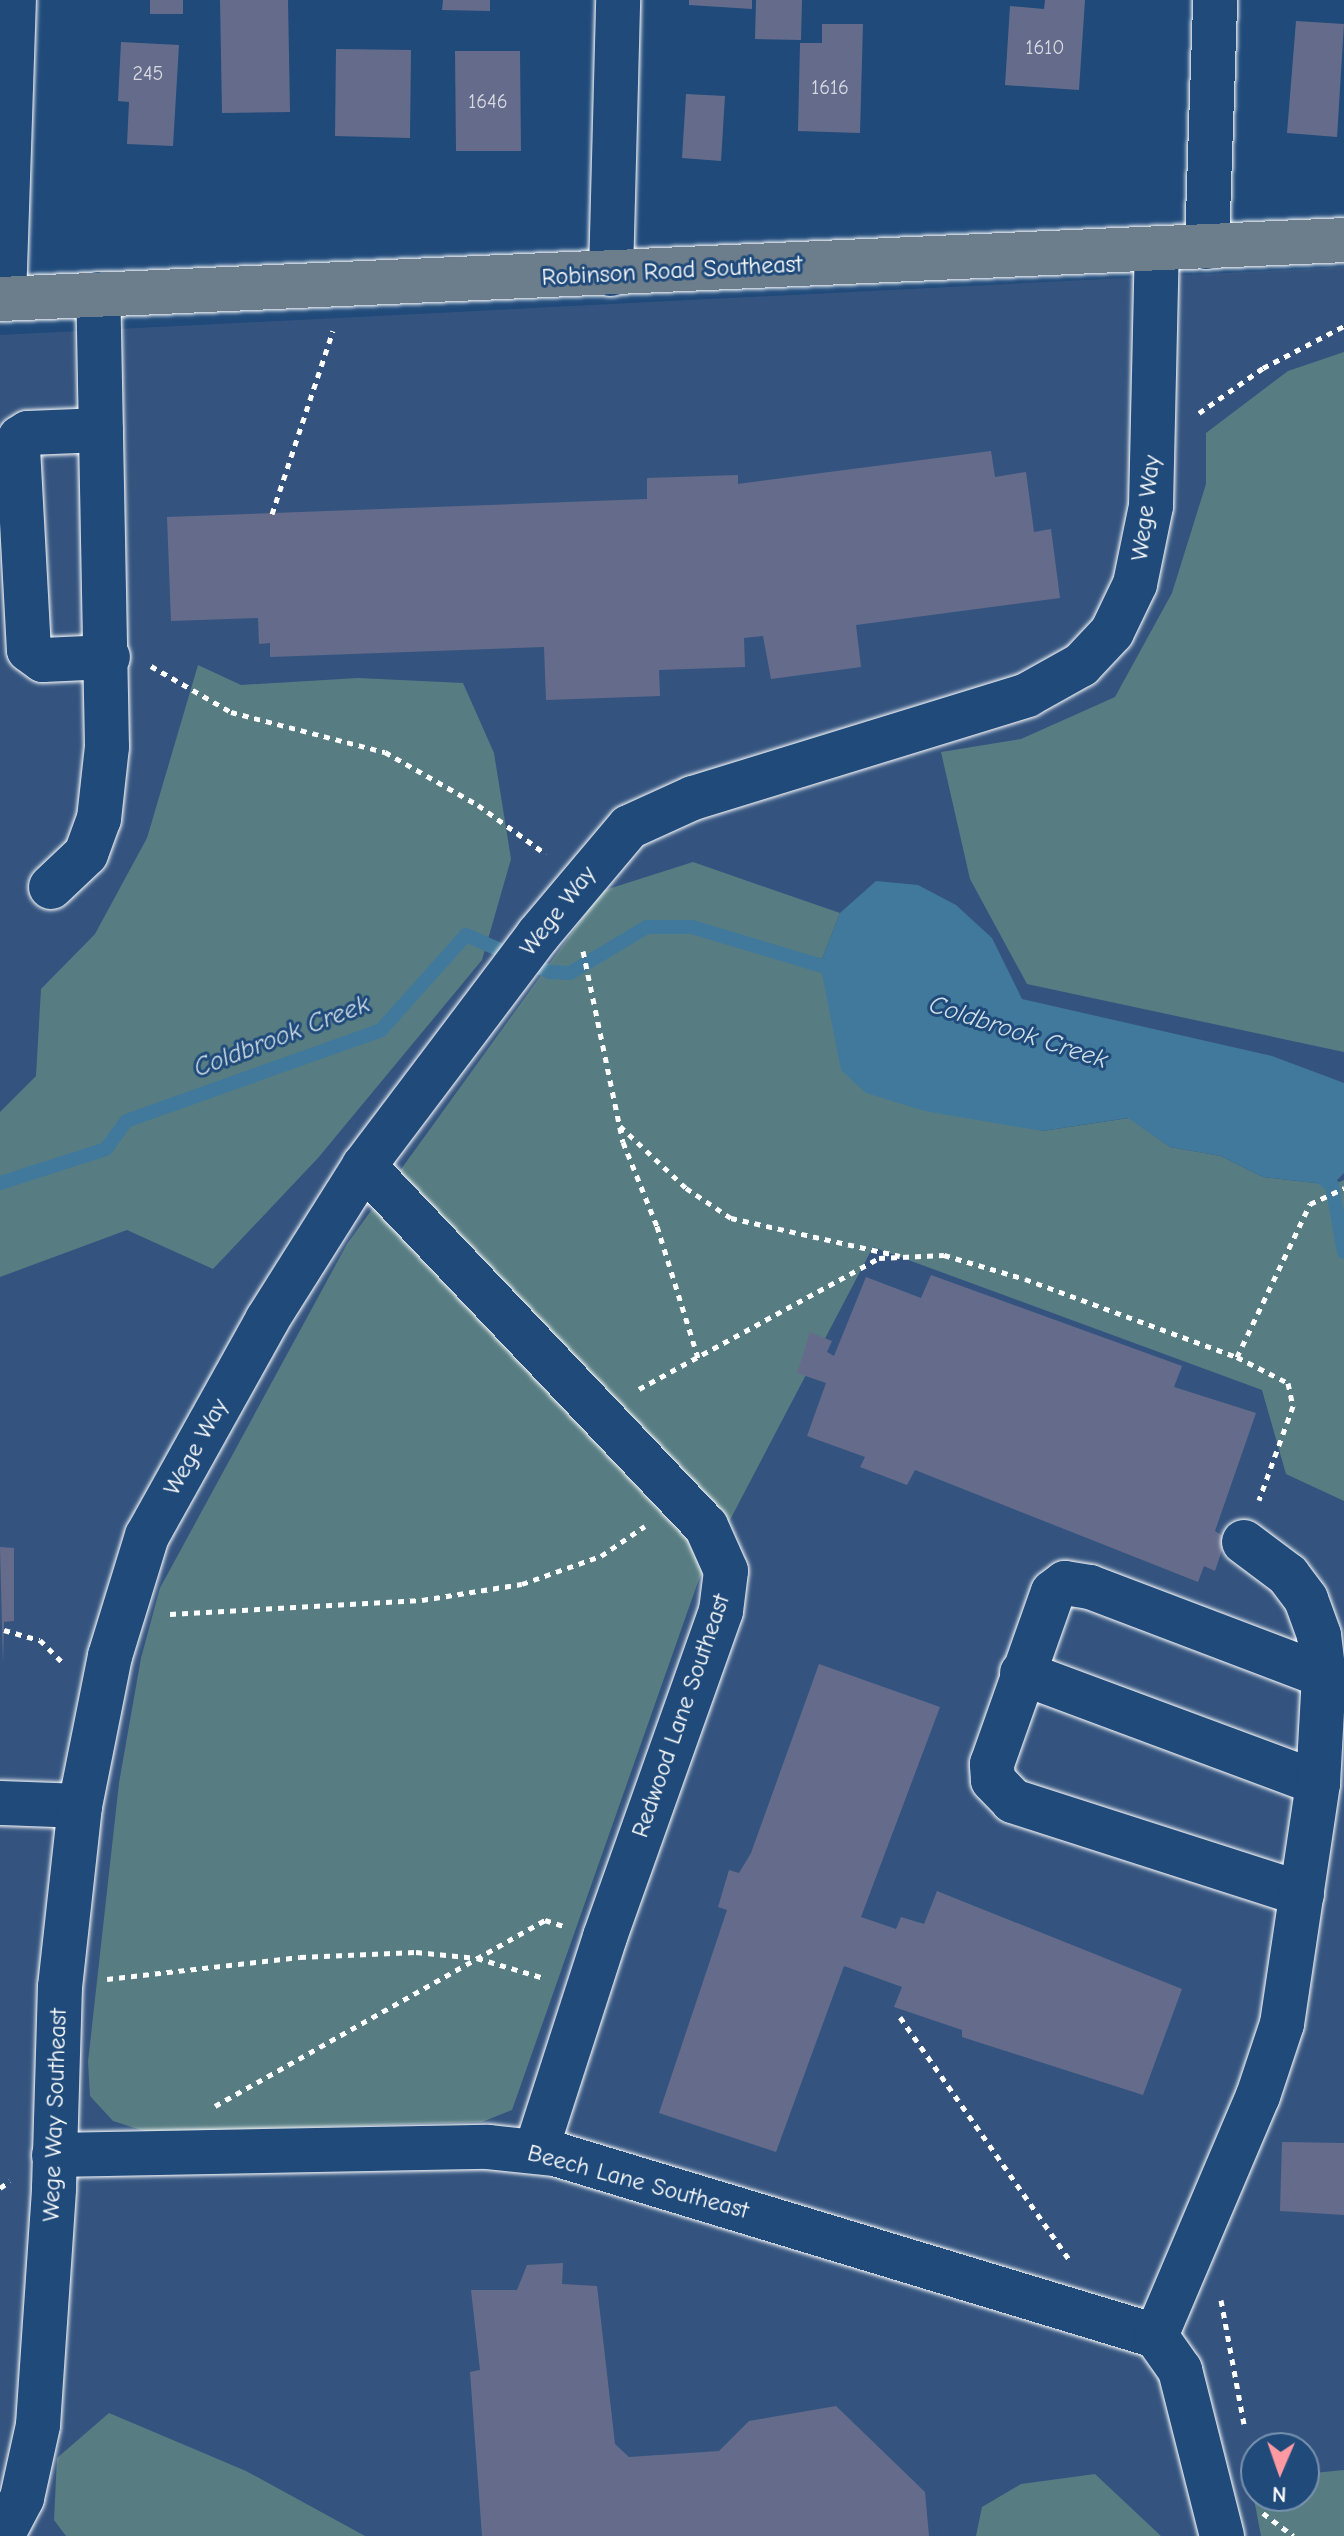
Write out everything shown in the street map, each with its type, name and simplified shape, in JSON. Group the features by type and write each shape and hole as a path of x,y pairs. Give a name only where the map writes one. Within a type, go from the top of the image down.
{"main road":[{"name":"Robinson Road Southeast","path":"2,299 1344,240"}],"street":[{"path":"2,299 14,0"},
{"path":"611,274 618,0"},
{"path":"1207,247 1215,0"},
{"name":"Wege Way","path":"80,1806 119,1617 133,1569 160,1509 267,1320 364,1166 500,985 559,937 605,851 648,817 707,793 1027,695 1098,651 1126,606 1148,531 1157,249"},
{"path":"51,887 86,854 99,819 107,747 108,657 98,294"},
{"path":"101,430 28,433 20,438 18,448 29,650 43,660 108,657"},
{"name":"Redwood Lane Southeast","path":"364,1166 599,1409 682,1501 720,1550 726,1579 724,1601 605,1937 536,2151"},
{"path":"1222,2536 1180,2370 1156,2336 1206,2224 1282,2024 1318,1783 1324,1676 1319,1635 1306,1599 1288,1575 1244,1542"},
{"path":"1302,1894 1034,1809 1006,1795 993,1780 994,1753 1053,1592 1072,1582 1324,1676"},
{"path":"1022,1673 1318,1783"},
{"path":"0,1803 80,1806"},
{"name":"Wege Way Southeast","path":"2,2536 22,2498 19,2429 54,2155 60,1987 80,1806"},
{"name":"Beech Lane Southeast","path":"54,2155 488,2147 536,2151 1156,2336"}],"path":[{"path":"272,514 349,284"},
{"path":"1198,414 1263,368 1344,326"},
{"path":"108,657 139,660 231,712 385,752 478,805 557,861"},
{"path":"559,937 592,995 619,1125 698,1358"},
{"path":"619,1125 686,1188 731,1218 908,1257"},
{"path":"1237,1357 1310,1204 1344,1188"},
{"path":"599,1409 879,1258 944,1255 1025,1279 1237,1357 1288,1383 1293,1406 1244,1542"},
{"path":"119,1617 422,1600 522,1584 601,1556 682,1501"},
{"path":"157,2153 158,2138 545,1920 605,1937"},
{"path":"60,1987 300,1957 416,1952 477,1958 588,1989"},
{"path":"900,2017 1073,2265"},
{"path":"1206,2224 1245,2432"},
{"path":"1265,2512 1293,2536"}],"shaded area":[{"path":"1344,267 1344,2536 0,2536 0,335"}],"green space":[{"path":"1344,352 1344,1052 1027,984 970,879 941,752 1021,739 1115,697 1172,593 1206,484 1206,433 1288,371"},
{"path":"198,665 241,685 358,678 463,683 494,753 511,859 482,960 318,1158 213,1269 127,1230 0,1277 0,1112 36,1076 41,989 95,934 147,838"},
{"path":"693,862 840,913 820,964 1042,1131 1129,1118 1170,1147 1221,1156 1263,1177 1332,1185 1344,1180 1344,1501 1286,1474 1262,1390 873,1247 699,1579 512,2110 482,2122 147,2132 113,2121 90,2096 88,2062 119,1783 141,1658 160,1588 347,1244 602,891"},
{"path":"109,2413 246,2471 365,2536 66,2536 54,2520 57,2458"},
{"path":"1344,2470 1344,2536 1261,2536 1256,2512 1320,2512 1320,2472"},
{"path":"1095,2474 1161,2536 976,2536 982,2507 1021,2484"}],"water":[{"path":"876,881 918,885 956,905 992,938 1022,999 1272,1056 1344,1083 1344,1173 1332,1185 1263,1177 1221,1156 1170,1147 1128,1118 1042,1131 925,1111 866,1093 841,1070 820,964 840,913"}],"building":[{"path":"150,0 183,0 183,14 150,14"},
{"path":"220,0 288,0 290,112 222,113"},
{"path":"443,0 490,0 490,11 442,10"},
{"path":"689,0 752,0 752,9 689,5"},
{"path":"756,0 802,0 801,40 755,39"},
{"path":"1045,0 1085,0 1079,90 1005,85 1010,6 1044,9"},
{"path":"1296,21 1344,24 1337,137 1287,133"},
{"path":"822,24 863,24 860,133 798,131 800,43 822,43"},
{"path":"121,42 179,45 173,146 127,144 129,102 118,101"},
{"path":"336,49 411,50 410,138 335,136"},
{"path":"455,51 520,51 521,151 456,151"},
{"path":"686,94 725,96 721,161 682,158"},
{"path":"991,451 995,477 1026,472 1034,532 1051,529 1060,598 856,625 861,667 771,679 763,636 744,638 745,667 659,670 660,696 546,700 544,647 270,657 270,643 259,644 258,618 171,621 167,517 647,499 647,478 738,475 738,484"},
{"path":"931,1275 1182,1366 1174,1387 1256,1413 1215,1531 1226,1538 1215,1571 1204,1566 1198,1582 915,1470 907,1485 860,1467 865,1457 807,1436 826,1383 797,1373 810,1332 832,1341 827,1352 834,1356 866,1277 921,1298"},
{"path":"0,1547 14,1548 14,1621 4,1622 3,1665"},
{"path":"819,1664 940,1707 861,1917 896,1929 901,1917 924,1924 937,1891 1182,1989 1143,2095 962,2037 962,2030 894,2007 902,1987 844,1966 776,2152 659,2113 727,1910 718,1907 729,1870 739,1873 751,1853"},
{"path":"1282,2142 1344,2143 1344,2215 1280,2211"},
{"path":"563,2263 562,2284 597,2286 615,2444 629,2457 719,2451 749,2421 836,2406 925,2492 929,2536 482,2536 470,2372 480,2370 471,2290 517,2290 527,2265"}],"waterway":[{"name":"Coldbrook Creek","path":"0,1183 106,1149 126,1121 381,1030 466,935 550,972 570,973 647,927 692,927 835,970"},
{"name":"Coldbrook Creek","path":"1318,1175 1332,1185 1344,1252"}]}
